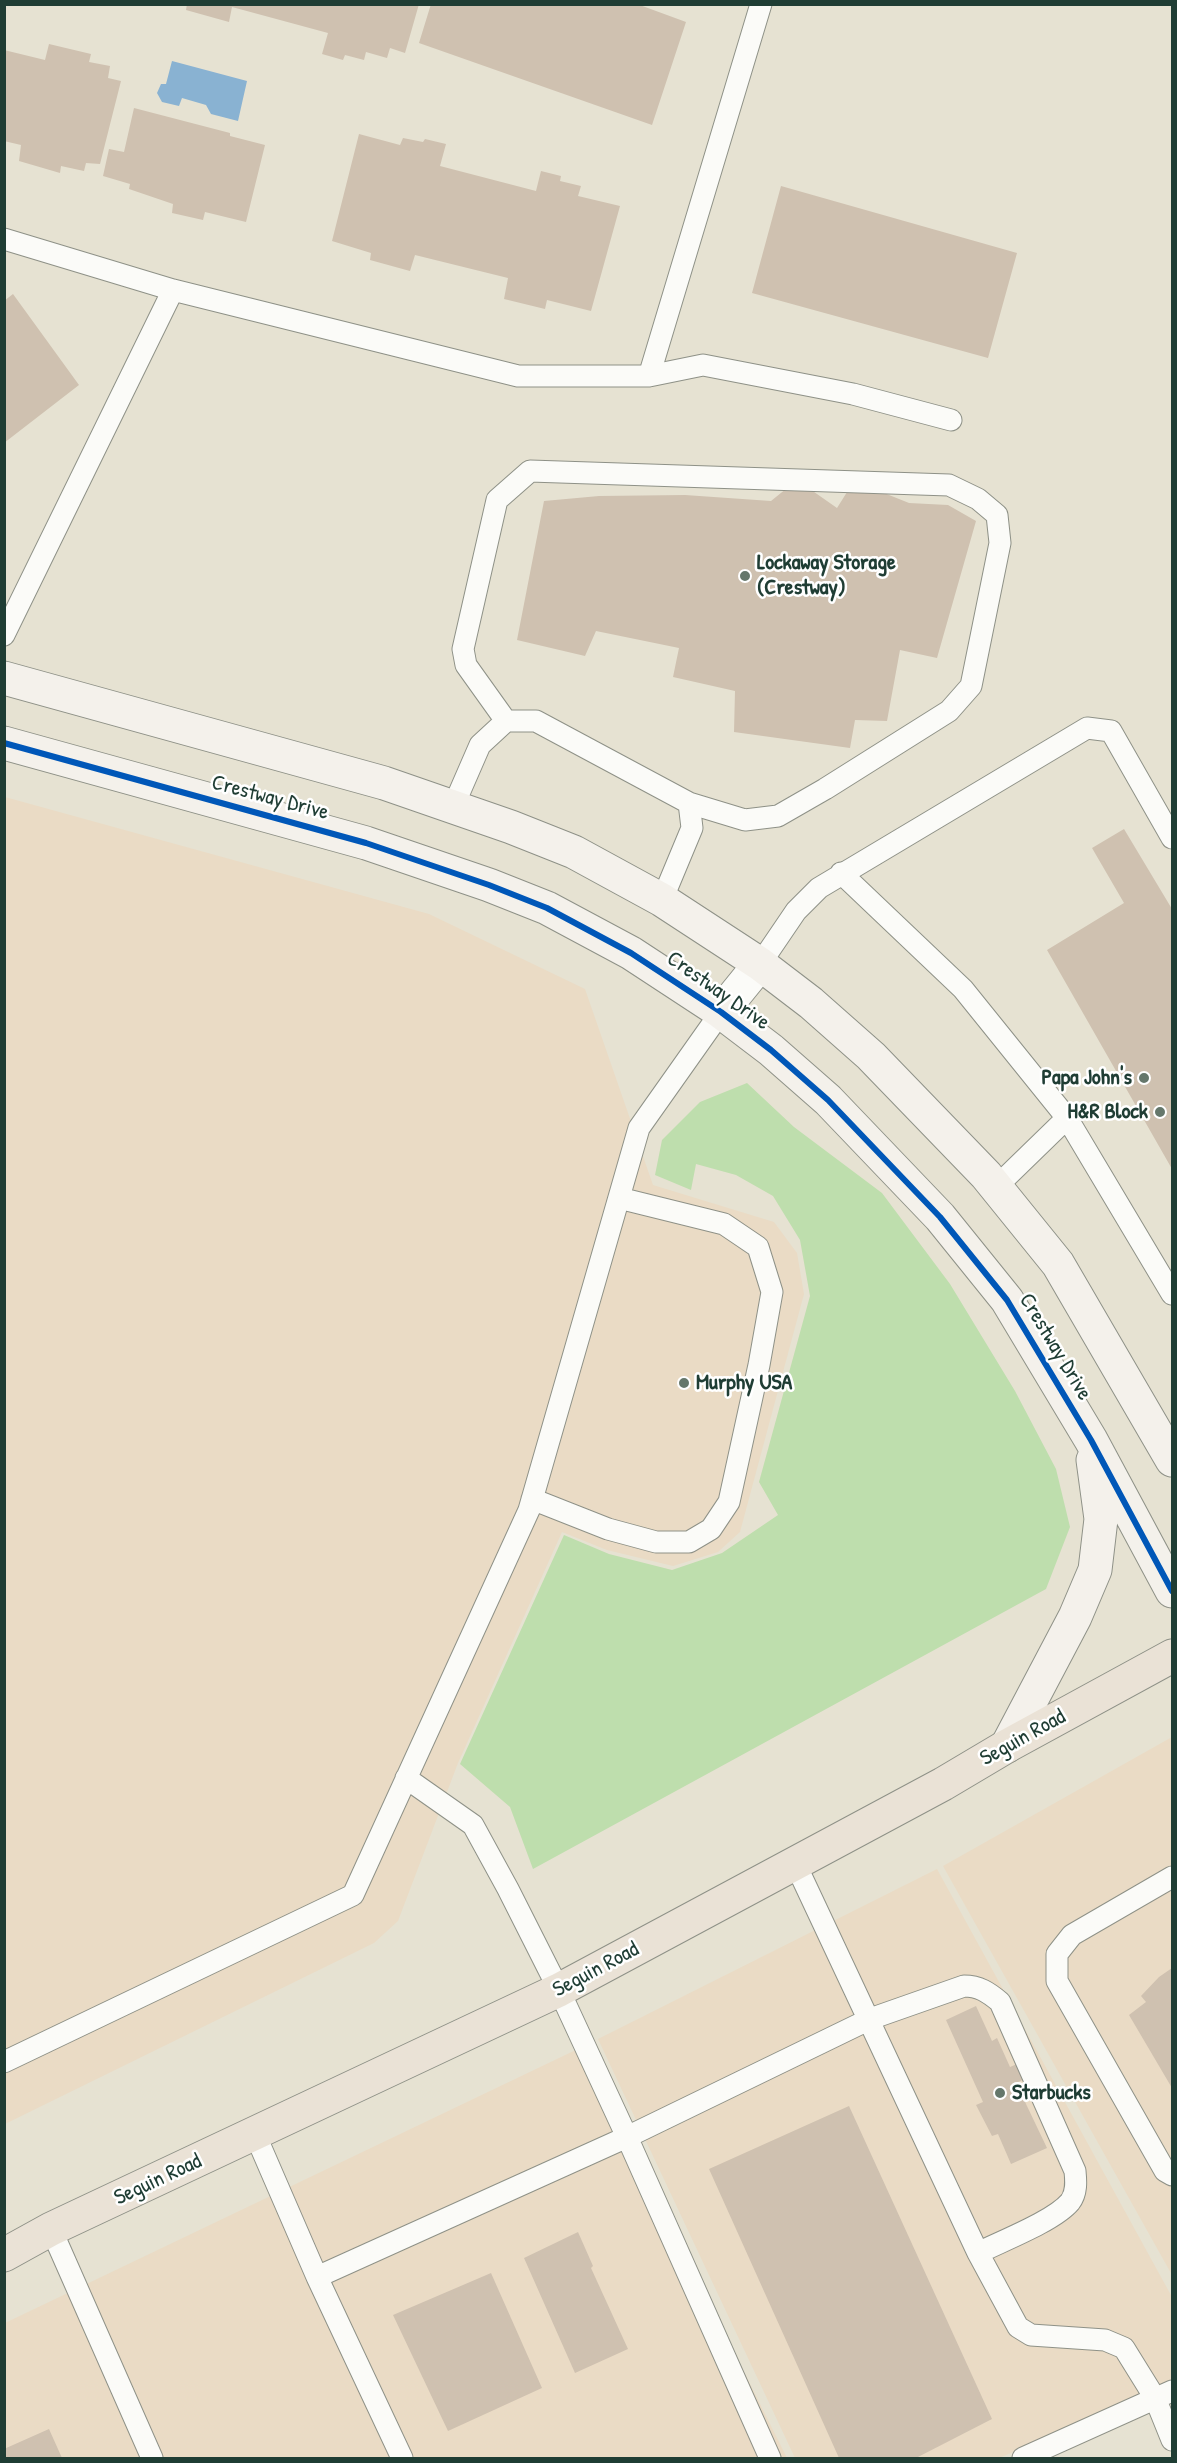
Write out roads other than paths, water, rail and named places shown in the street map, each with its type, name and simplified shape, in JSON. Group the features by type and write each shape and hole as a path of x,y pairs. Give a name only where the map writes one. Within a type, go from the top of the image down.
{"main road":[{"name":"Seguin Road","path":"4,2255 51,2229 560,1990 943,1784 1007,1746 1173,1656"}],"street":[{"name":"Crestway Drive","path":"4,678 373,780 574,852 662,900 760,964 810,1003 871,1056 996,1187 1058,1264 1173,1460"},
{"name":"Crestway Drive","path":"4,743 366,843 489,885 548,908 631,953 721,1012 771,1050 828,1100 940,1217 1007,1300 1090,1440 1173,1591"},
{"path":"721,1012 760,964"},
{"path":"1007,1746 1075,1617 1095,1570 1101,1519 1090,1440"}],"lane":[{"path":"649,376 761,4"},
{"path":"4,239 173,290 518,376 649,376 703,365 853,394 951,420"},
{"path":"4,636 173,290"},
{"path":"453,807 480,745 506,722 536,721 688,803 745,820 778,816 949,711 971,686 1000,543 997,515 978,499 949,484 531,471 497,500 463,649 466,665 506,722"},
{"path":"760,964 801,905 819,888 1087,728 1111,732 1173,838"},
{"path":"662,900 692,828 688,803"},
{"path":"841,873 963,989 1067,1118 1173,1294"},
{"path":"4,2062 353,1895 529,1510 639,1128 721,1012"},
{"path":"996,1187 1067,1118"},
{"path":"532,1499 608,1529 656,1542 689,1542 711,1529 729,1502 759,1365 772,1292 758,1247 724,1224 619,1198"},
{"path":"406,1778 472,1825 508,1889 560,1990 770,2458"},
{"path":"795,1863 978,2253 1018,2327 1031,2335 1105,2340 1124,2348 1164,2394 1173,2440"},
{"path":"1173,1878 1072,1935 1057,1954 1057,1981 1165,2171 1173,2175"},
{"path":"317,2277 627,2137 870,2019 964,1986 975,1986 989,1992 1000,2002 1075,2171 1076,2187 1070,2202 1050,2217 978,2253"},
{"path":"255,2134 317,2277 402,2458"},
{"path":"51,2229 152,2458"},
{"path":"1023,2458 1164,2394"}],"water":[{"path":"172,61 247,81 238,121 211,114 206,105 182,98 179,106 162,102 157,93 161,84 166,84"}],"place":[{"name":"Lockaway Storage (Crestway)","path":"745,576"},
{"name":"Papa John's","path":"1144,1078"},
{"name":"H&R Block","path":"1160,1112"},
{"name":"Murphy USA","path":"684,1383"},
{"name":"Starbucks","path":"1000,2093"}]}
